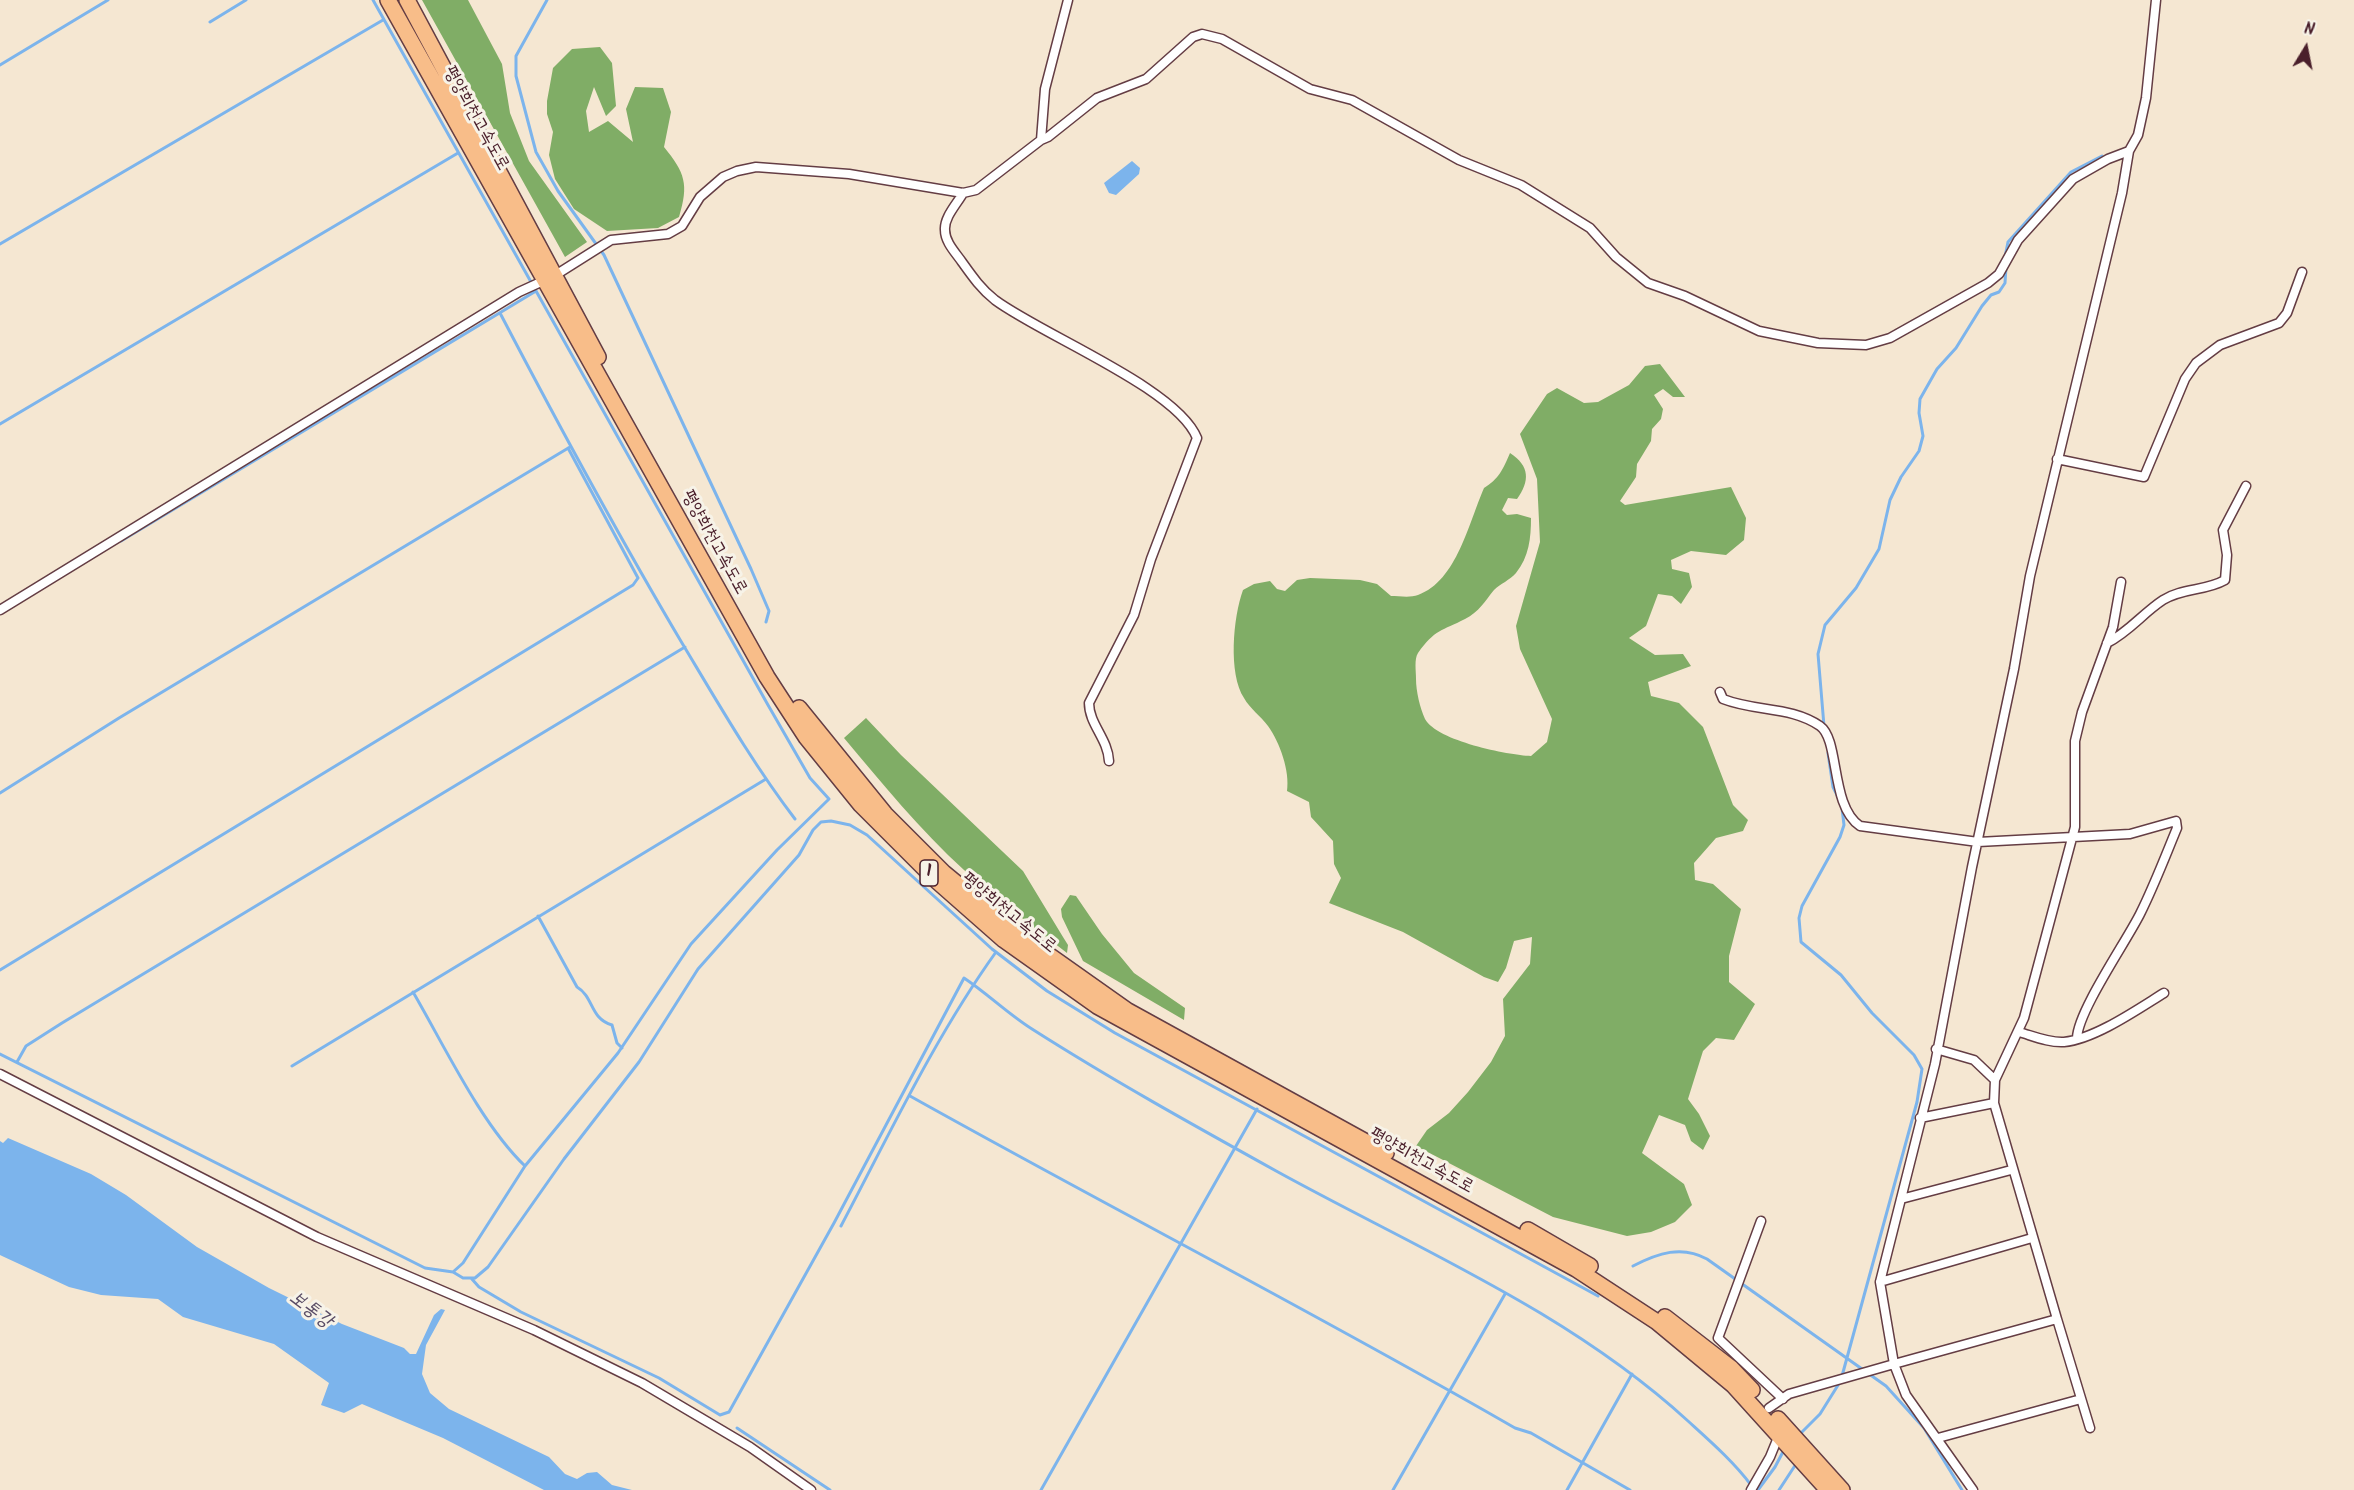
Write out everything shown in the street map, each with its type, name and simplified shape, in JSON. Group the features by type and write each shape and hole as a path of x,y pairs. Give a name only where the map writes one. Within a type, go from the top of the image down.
{"highway":[{"name":"평양희천고속도로","path":"388,0 757,644 808,722 885,814 944,873 1012,929 1128,1011 1575,1256 1695,1338 1731,1368 1769,1408 1789,1440 1827,1490"},
{"name":"평양희천고속도로","path":"407,0 549,278 726,606 806,737 861,805 936,881 1004,940 1097,1006 1576,1269 1657,1322 1733,1385 1842,1490"}],"street":[{"path":"1041,140 1045,89 1068,0"},
{"path":"1973,1490 1906,1395 1894,1364 1880,1282 1936,1049 2014,669 2030,576 2122,193 2129,151 2138,135 2146,98 2156,0"},
{"path":"0,610 519,292 549,278 611,240 668,234 682,226 700,197 723,177 756,167 849,174 963,194 976,190 1097,98 1146,80 1193,37 1209,34 1277,68 1310,89 1352,100 1459,160 1521,186 1590,228 1616,257 1648,283 1685,296 1759,331 1844,346 1866,345 1890,338 1988,283 1999,274 2018,240 2073,179 2129,151"},
{"path":"963,194 948,217 944,229 947,241 978,284 994,299 1020,316 1141,383 1183,417 1197,438 1151,559 1134,615 1089,703 1089,712 1108,752 1109,760"},
{"path":"2057,459 2144,477 2185,379 2196,363 2225,342 2278,322 2287,313 2302,272"},
{"path":"2107,643 2124,634 2163,600 2194,590 2213,587 2225,580 2227,555 2223,530 2246,486"},
{"path":"2090,1428 2032,1238 1994,1103 1995,1080 2019,1032 2070,839 2075,817 2075,741 2082,712 2113,627 2121,582"},
{"path":"1720,692 1724,699 1736,704 1791,711 1821,726 1829,735 1835,776 1852,821 1860,825 1978,842 2070,839 2130,834 2176,821 2177,828 2156,879 2078,1028 2077,1038"},
{"path":"2019,1032 2057,1042 2077,1038 2100,1029 2164,993"},
{"path":"1936,1049 1974,1060 1995,1080"},
{"path":"0,1074 317,1237 534,1330 642,1383 750,1448 811,1490"},
{"path":"1920,1118 1994,1103"},
{"path":"1900,1199 2012,1170"},
{"path":"1761,1221 1718,1338 1783,1399"},
{"path":"1880,1282 2032,1238"},
{"path":"1769,1408 1789,1394 2057,1319"},
{"path":"1938,1438 2081,1399"},
{"path":"1753,1487 1789,1440"}],"green space":[{"path":"422,0 468,0 502,64 510,113 529,161 587,242 565,257"},
{"path":"600,47 612,63 616,106 606,116 594,87 586,111 589,132 608,121 633,142 626,109 635,87 663,88 671,112 664,147 681,172 684,196 679,217 658,228 607,231 574,209 555,179 549,155 553,132 547,114 553,68 572,49"},
{"path":"1660,364 1685,397 1673,397 1663,389 1654,395 1663,409 1661,419 1652,429 1651,441 1637,464 1636,477 1620,501 1625,505 1731,487 1746,518 1744,540 1726,555 1691,551 1671,560 1672,569 1689,573 1692,587 1681,604 1672,596 1658,594 1646,626 1629,638 1655,655 1683,654 1691,666 1648,682 1651,696 1679,703 1703,727 1733,805 1748,820 1743,831 1716,838 1694,863 1695,880 1713,884 1741,909 1729,956 1729,982 1755,1004 1734,1040 1716,1038 1703,1051 1688,1099 1710,1136 1703,1150 1691,1141 1685,1125 1659,1115 1642,1153 1684,1184 1692,1205 1675,1222 1651,1232 1627,1236 1553,1217 1416,1146 1427,1130 1449,1113 1468,1092 1491,1062 1505,1036 1503,999 1530,964 1532,937 1514,941 1506,968 1498,982 1484,977 1403,932 1329,903 1341,878 1334,864 1333,841 1311,817 1309,802 1287,791 1287,775 1276,741 1265,722 1246,702 1239,688 1234,645 1237,615 1243,590 1254,584 1270,581 1277,589 1285,591 1297,580 1310,578 1360,580 1377,584 1391,596 1404,597 1418,595 1431,588 1452,564 1484,488 1500,473 1510,453 1521,463 1526,480 1517,499 1508,498 1502,510 1507,515 1517,514 1531,518 1530,540 1524,560 1516,573 1494,590 1474,613 1429,639 1416,658 1416,684 1425,719 1443,734 1506,753 1531,756 1547,742 1552,719 1520,649 1516,626 1540,542 1537,479 1520,434 1547,394 1557,388 1584,403 1598,402 1629,385 1645,366"},
{"path":"866,718 901,755 1023,871 1068,945 1067,953 964,870 932,839 887,789 844,738"},
{"path":"1070,895 1076,896 1102,934 1134,973 1185,1008 1184,1020 1083,961 1062,917 1061,909"}],"water":[{"path":"1132,161 1140,168 1139,174 1116,195 1109,193 1104,183"},
{"name":"보통강","path":"8,1138 91,1174 126,1195 197,1247 269,1288 342,1324 404,1348 410,1354 416,1354 434,1315 441,1309 445,1310 426,1345 422,1374 430,1393 449,1409 549,1457 565,1474 577,1479 587,1473 597,1472 612,1485 632,1490 544,1490 443,1438 362,1404 344,1413 321,1405 329,1383 274,1344 183,1317 158,1299 101,1295 69,1287 0,1255 0,1141 3,1143"}],"waterway":[{"path":"0,65 108,0"},
{"path":"210,22 246,0"},
{"path":"0,1054 425,1268 453,1272 463,1263 525,1166 618,1053 691,944 777,850 829,799 810,778 768,705 373,0"},
{"path":"547,0 516,56 516,76 536,152 558,191 604,255 751,569 769,611 766,622"},
{"path":"0,244 383,20"},
{"path":"0,424 458,153"},
{"path":"2005,257 2008,242 2071,172 2102,156"},
{"path":"1824,726 1818,654 1825,625 1856,588 1879,549 1890,500 1901,477 1919,451 1923,436 1919,413 1920,399 1937,369 1956,348 1982,306 1991,295 1999,292 2005,283 2006,267"},
{"path":"121,541 536,291"},
{"path":"500,313 658,602 736,733 795,819"},
{"path":"0,793 119,718 570,447"},
{"path":"0,970 633,585 638,578 568,448"},
{"path":"17,1062 26,1046 62,1023 685,647"},
{"path":"1828,753 1833,787 1839,799"},
{"path":"292,1066 766,779"},
{"path":"1842,808 1844,825 1840,837 1802,906 1799,918 1801,942 1841,975 1872,1013 1914,1055 1922,1069 1917,1102 1842,1376"},
{"path":"453,1272 463,1278 475,1278 488,1267 564,1159 639,1062 698,969 799,855 813,830 821,822 831,821 850,825 867,835 992,949 1047,991 1115,1033 1598,1296"},
{"path":"538,916 577,987 587,996 600,1018 612,1025 617,1043 622,1048"},
{"path":"841,1226 933,1052 996,952"},
{"path":"471,1278 479,1287 521,1312 659,1378 720,1415 729,1412 834,1223 964,978 1023,1023 1123,1085 1278,1172 1491,1284 1593,1347 1642,1382 1688,1421 1729,1460 1751,1485"},
{"path":"413,992 478,1106 493,1129 525,1166"},
{"path":"910,1096 1365,1343 1515,1428 1531,1433 1630,1490"},
{"path":"1041,1490 1257,1109"},
{"path":"1633,1266 1670,1252 1688,1252 1707,1259 1886,1386 1924,1428 1962,1490"},
{"path":"1393,1490 1505,1294"},
{"path":"1567,1490 1632,1374"},
{"path":"1799,1435 1820,1414 1840,1382"},
{"path":"737,1428 830,1490"},
{"path":"1758,1490 1775,1467 1785,1448"},
{"path":"1779,1490 1796,1464"}]}
